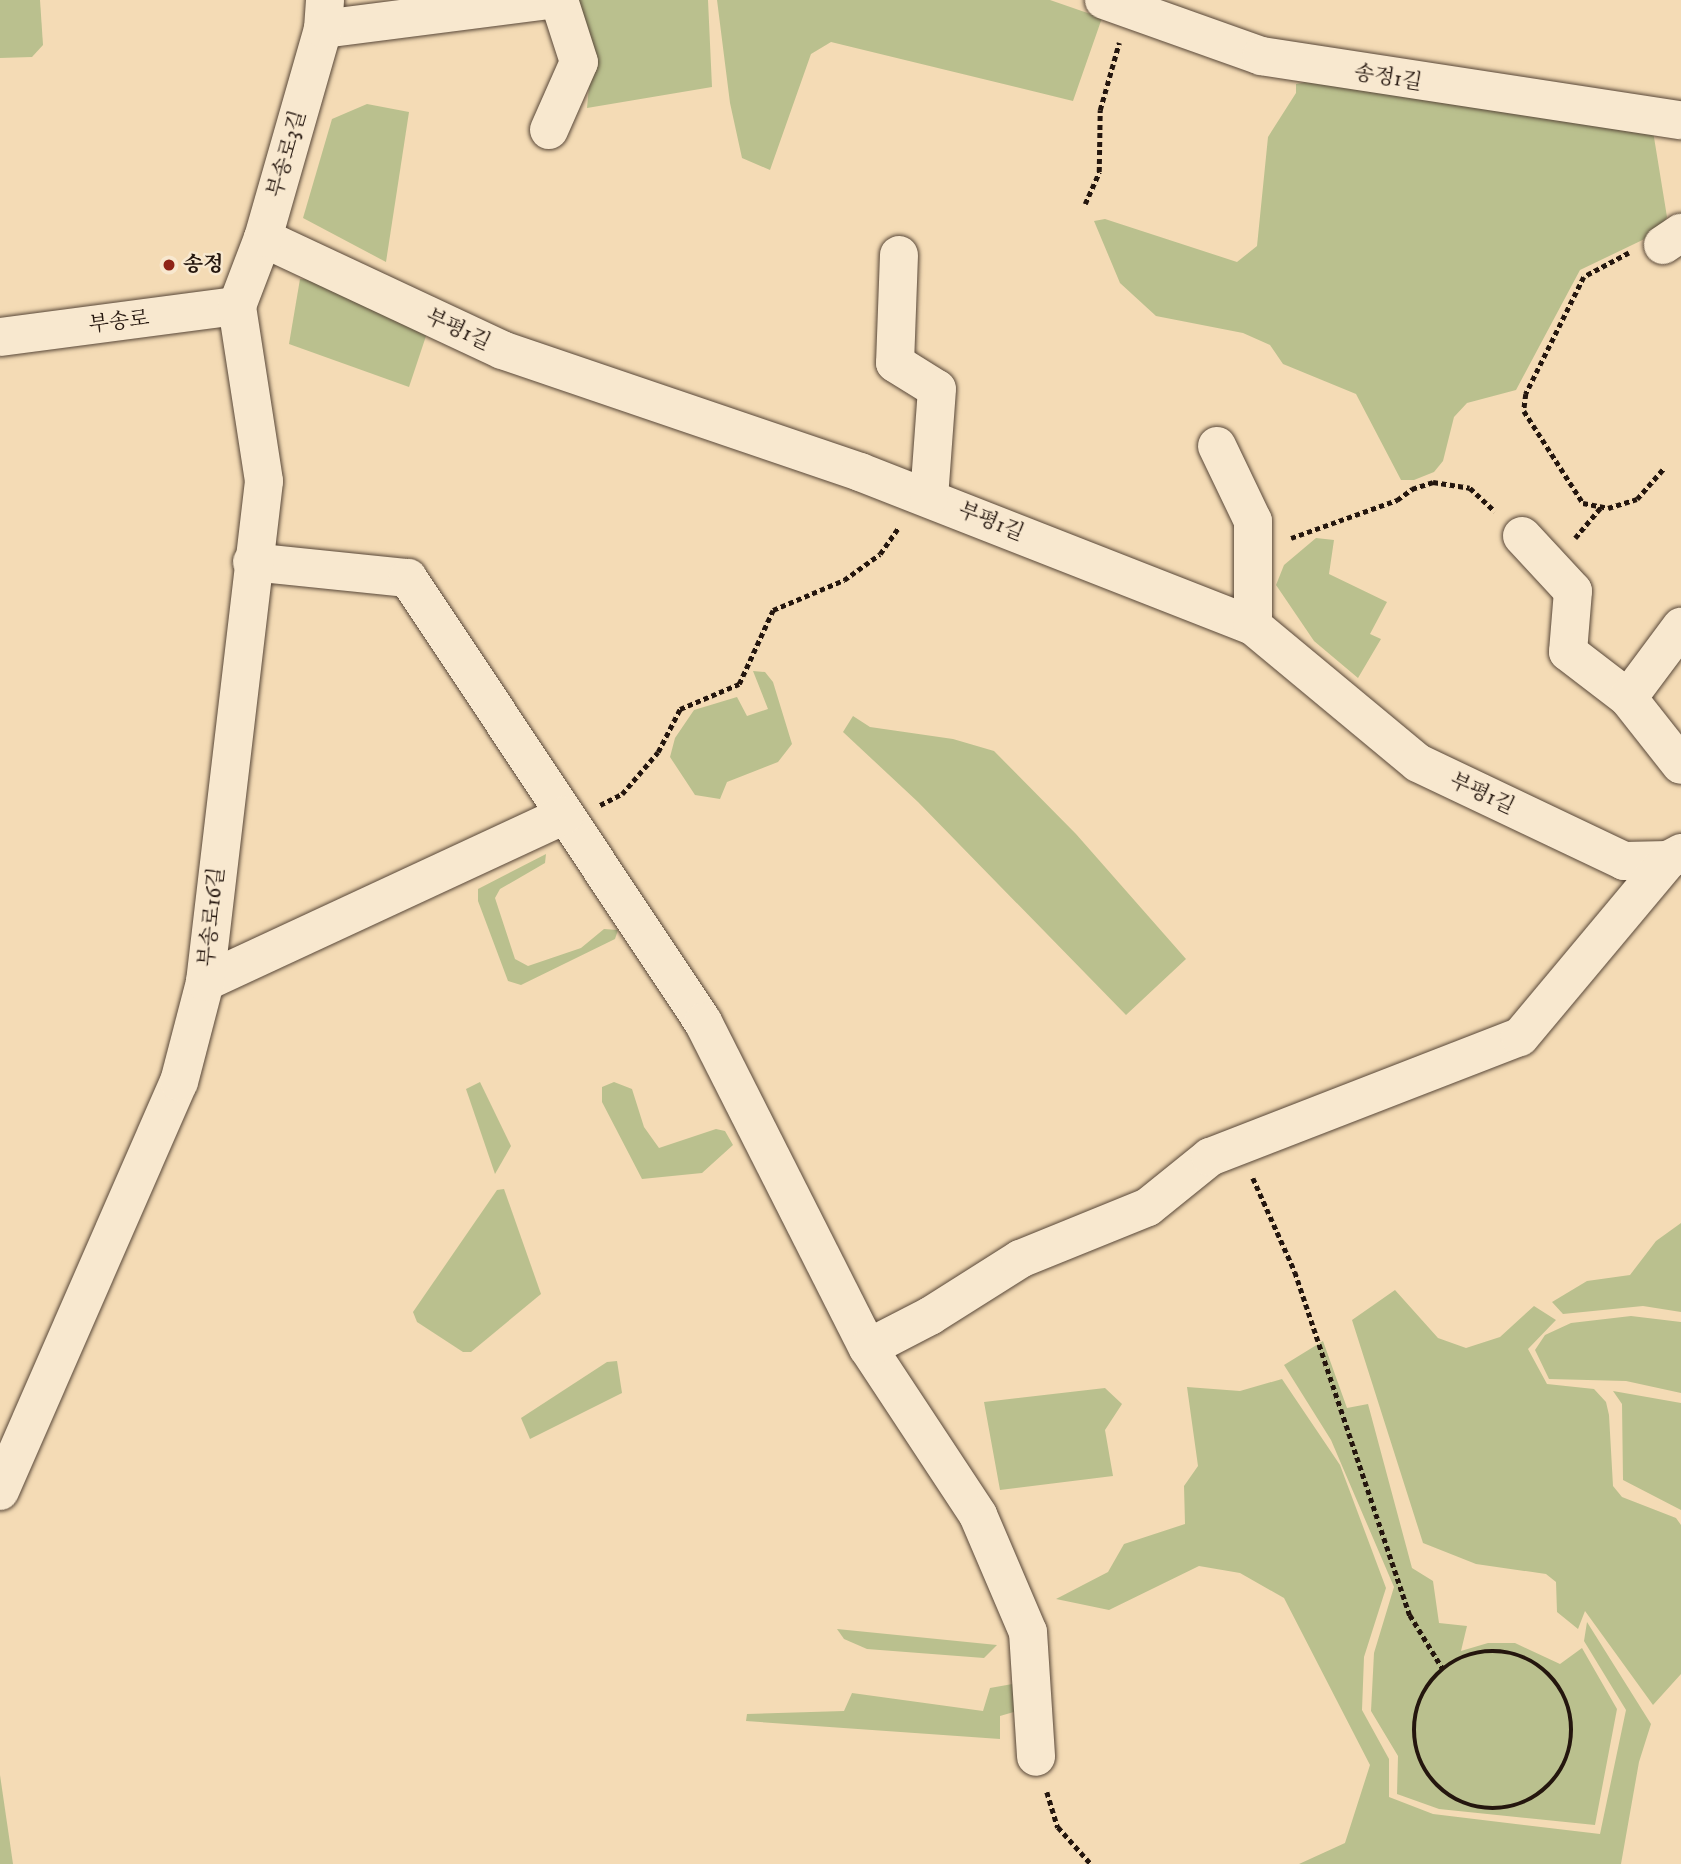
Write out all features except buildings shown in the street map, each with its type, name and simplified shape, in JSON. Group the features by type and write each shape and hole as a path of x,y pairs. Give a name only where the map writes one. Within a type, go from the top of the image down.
{"street":[{"path":"324,15 548,0"},
{"path":"549,130 579,62 559,0"},
{"name":"송정1길","path":"1116,4 1261,56 1681,120"},
{"name":"부송로3길","path":"237,306 262,238 324,15"},
{"name":"부평1길","path":"262,238 502,350 925,496 1253,626 1418,763 1624,860 1674,856"},
{"path":"899,255 895,363 937,389 925,496"},
{"name":"부송로","path":"0,337 237,306"},
{"name":"부송로16길","path":"0,1491 179,1082 205,982 252,562 264,481 237,306"},
{"path":"1217,446 1253,522 1253,626"},
{"path":"1522,536 1573,592 1568,652 1628,698 1681,765"},
{"path":"252,562 408,578 703,1022 868,1348 978,1515 1028,1632 1036,1758"},
{"path":"1628,698 1681,627"},
{"path":"205,982 565,817"},
{"path":"868,1348 930,1317 1020,1259 1148,1207 1210,1157 1520,1037 1674,856"}],"path":[{"path":"1085,204 1099,173 1100,110 1116,4"},
{"path":"1664,468 1637,499 1608,508 1583,503 1524,411 1526,394 1584,277 1640,247 1672,239"},
{"path":"1253,565 1314,527 1364,513 1433,482 1470,488 1522,536"},
{"path":"565,817 622,794 658,752 680,709 739,684 773,610 844,580 880,554 925,496"},
{"path":"1239,1146 1295,1272 1410,1615 1443,1669"},
{"path":"1477,1651 1504,1651 1548,1672 1562,1691 1571,1713 1572,1737 1566,1761 1552,1784 1530,1801 1504,1809 1477,1809 1452,1799 1431,1781 1417,1757 1413,1730 1418,1703 1443,1669 1477,1651"},
{"path":"1036,1758 1058,1827 1091,1864"}],"green space":[{"path":"0,0 40,0 43,45 32,57 0,58"},
{"path":"577,0 708,0 712,87 587,108 592,55"},
{"path":"717,0 1050,0 1102,18 1073,101 831,42 811,54 770,170 742,158 730,103"},
{"path":"1316,80 1653,131 1667,217 1662,226 1655,234 1580,270 1516,390 1467,403 1454,417 1443,461 1434,472 1414,480 1401,480 1356,394 1283,364 1270,345 1243,333 1156,316 1120,283 1094,221 1105,219 1237,262 1257,246 1268,137 1296,93 1296,84"},
{"path":"367,104 409,112 386,262 303,218 332,119"},
{"path":"300,279 317,280 429,327 409,387 289,344"},
{"path":"1316,538 1334,540 1329,574 1387,602 1370,634 1381,639 1358,678 1314,641 1276,585 1284,565"},
{"path":"753,671 765,672 773,682 792,744 778,762 727,782 720,799 695,795 670,757 675,738 694,710 737,697 747,716 768,709"},
{"path":"853,716 870,727 953,739 994,751 1076,834 1186,959 1126,1015 918,802 843,732"},
{"path":"546,854 545,863 500,889 495,898 515,959 528,966 581,948 604,929 618,930 615,939 521,985 508,981 478,901 478,889"},
{"path":"480,1082 511,1146 495,1174 466,1089"},
{"path":"614,1082 632,1089 644,1127 659,1148 716,1129 725,1131 733,1145 702,1173 642,1179 602,1102 602,1087"},
{"path":"504,1189 541,1294 471,1352 463,1352 417,1322 413,1312 497,1190"},
{"path":"1681,1223 1681,1312 1643,1306 1563,1314 1552,1302 1587,1281 1630,1275 1656,1241"},
{"path":"1395,1290 1438,1338 1466,1348 1500,1337 1534,1306 1556,1320 1528,1349 1547,1384 1594,1389 1606,1402 1609,1415 1613,1486 1622,1497 1676,1518 1681,1525 1681,1674 1653,1705 1585,1611 1578,1629 1557,1612 1556,1582 1546,1574 1476,1564 1423,1543 1352,1320"},
{"path":"1631,1316 1681,1322 1681,1393 1626,1381 1549,1379 1535,1350 1545,1335 1571,1323"},
{"path":"1323,1341 1347,1408 1368,1404 1412,1568 1433,1581 1439,1623 1467,1626 1461,1651 1488,1643 1515,1643 1560,1664 1582,1648 1617,1709 1595,1825 1439,1809 1397,1794 1398,1756 1371,1711 1374,1653 1394,1587 1331,1440 1284,1365"},
{"path":"617,1361 622,1393 530,1439 521,1418 607,1362"},
{"path":"1282,1379 1340,1465 1386,1588 1364,1657 1362,1710 1389,1759 1389,1797 1433,1814 1600,1834 1626,1710 1584,1641 1587,1622 1651,1724 1639,1762 1621,1864 1299,1864 1345,1843 1370,1765 1284,1598 1240,1573 1199,1566 1109,1610 1056,1599 1108,1572 1124,1544 1185,1524 1184,1486 1198,1466 1187,1387 1240,1391"},
{"path":"1105,1388 1122,1404 1105,1430 1113,1476 1000,1490 984,1402"},
{"path":"1613,1391 1681,1403 1681,1510 1623,1480 1622,1404"},
{"path":"837,1629 997,1645 984,1658 867,1649 844,1639"},
{"path":"1018,1683 1021,1710 1000,1716 1000,1739 746,1721 747,1714 844,1711 852,1693 983,1711 990,1688"},
{"path":"0,1775 13,1864 0,1864"}],"place":[{"name":"송정","path":"169,265"}]}
